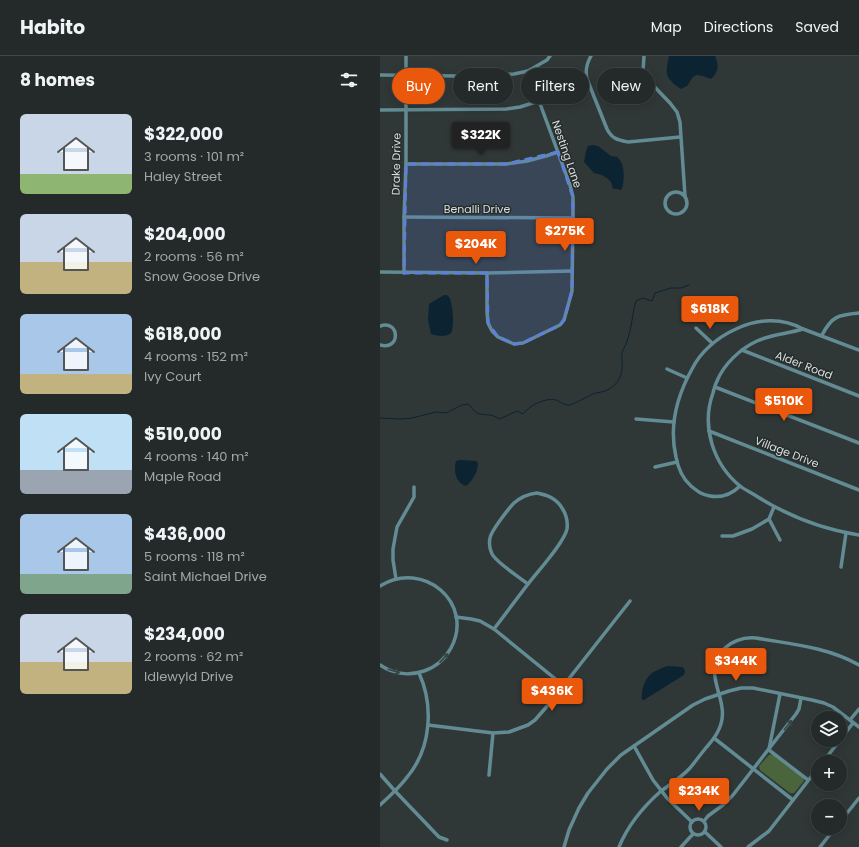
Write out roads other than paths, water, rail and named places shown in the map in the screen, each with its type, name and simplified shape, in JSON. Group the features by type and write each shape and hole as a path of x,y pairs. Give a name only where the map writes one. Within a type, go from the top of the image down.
{"street":[{"name":"Drake Drive","path":"405,68 406,56"},
{"path":"533,68 547,60 550,56"},
{"path":"591,56 588,61 586,73 587,79 610,135 621,141 628,142 680,137"},
{"path":"644,56 643,71 648,80 678,112 680,122 685,196 687,203 684,211 679,214 672,213 666,207 665,202 668,196 672,193 676,192 685,196"},
{"path":"445,75 501,75 521,72"},
{"path":"380,75 392,75"},
{"name":"Drake Drive","path":"404,273 406,104"},
{"path":"380,110 506,109 520,108 531,104"},
{"name":"Nesting Lane","path":"487,273 488,323 492,331 498,337 514,344 523,343 560,325 564,320 572,290 573,197 540,104"},
{"path":"406,164 506,164 527,161 558,152"},
{"name":"Benalli Drive","path":"404,217 573,218"},
{"path":"380,272 487,273 572,271"},
{"path":"822,335 828,324 840,316 859,313"},
{"path":"740,486 730,494 722,496 704,495 688,482 681,472 675,452 673,435 679,399 692,368 712,343 740,327 770,320 788,322 797,325 803,329 859,350"},
{"path":"380,326 389,326 394,330 395,339 392,344 384,346 380,345"},
{"path":"696,328 712,343"},
{"path":"803,329 779,333 764,338 742,350 733,358 717,381 710,400 709,431 713,448 717,458 725,470 740,486 774,507 786,514 811,524 859,536"},
{"name":"Alder Road","path":"742,350 859,396"},
{"path":"667,369 687,378"},
{"path":"715,387 859,443"},
{"path":"636,419 674,422"},
{"name":"Village Drive","path":"709,431 859,490"},
{"path":"655,467 677,462"},
{"path":"396,579 393,560 396,527 414,497 414,487"},
{"path":"494,629 564,537 567,528 565,513 558,502 545,494 529,494 514,503 493,531 490,538 492,554 528,584"},
{"path":"722,536 733,536 745,532 769,519 774,507"},
{"path":"769,519 780,540"},
{"path":"841,567 846,533"},
{"path":"380,586 405,577 422,579 430,583 438,588 452,604 457,626 456,635 449,652 443,659 428,670 410,674 400,673 390,671 380,665"},
{"path":"428,725 493,733 509,732 528,725 535,720 630,601"},
{"path":"456,617 480,621 494,629 569,690"},
{"path":"620,847 634,820 646,805 689,769 714,738 720,728 723,712 714,674 718,658 729,644 746,638 756,638 836,654 859,665"},
{"path":"380,805 409,775 417,762 424,745 428,725 427,701 423,680 419,673"},
{"path":"564,847 569,830 579,808 588,792 607,769 634,746 699,702 719,694 741,688 753,688 824,703 858,726"},
{"path":"769,750 780,694"},
{"path":"704,821 733,795 769,750 796,714 801,698"},
{"path":"828,755 859,709"},
{"path":"489,775 493,733"},
{"path":"714,738 793,800"},
{"path":"634,746 653,780 679,810 692,822"},
{"path":"769,750 808,780"},
{"path":"380,774 439,837 447,840"},
{"path":"748,847 769,831 811,776"},
{"path":"847,813 859,798"},
{"path":"693,834 690,828 692,822 696,819 704,821"},
{"path":"693,834 702,835 705,832 706,825 704,821"},
{"path":"705,832 721,847"},
{"path":"681,847 693,834"},
{"path":"820,847 829,835"}],"water":[{"path":"669,56 715,56 718,66 717,71 711,79 697,75 693,77 687,86 681,89 669,78 667,67"},
{"path":"588,146 598,146 611,156 617,157 620,161 624,172 622,189 613,189 611,182 608,179 602,175 594,173 584,162"},
{"path":"444,295 449,297 452,304 452,332 446,336 433,335 431,334 428,320 429,304"},
{"path":"456,461 476,461 478,463 475,476 466,486 460,482 455,473"},
{"path":"667,666 683,667 685,671 684,675 642,700 642,693 647,678 654,672"}],"waterway":[{"path":"380,418 401,419 436,412 446,413 462,405 468,404 477,413 494,416 499,419 517,411 523,414 533,405 542,401 552,399 570,405 595,393 610,389 617,382 621,373 622,353 629,336 636,301 643,298 652,301 655,293 671,288 681,288 689,285"}]}
